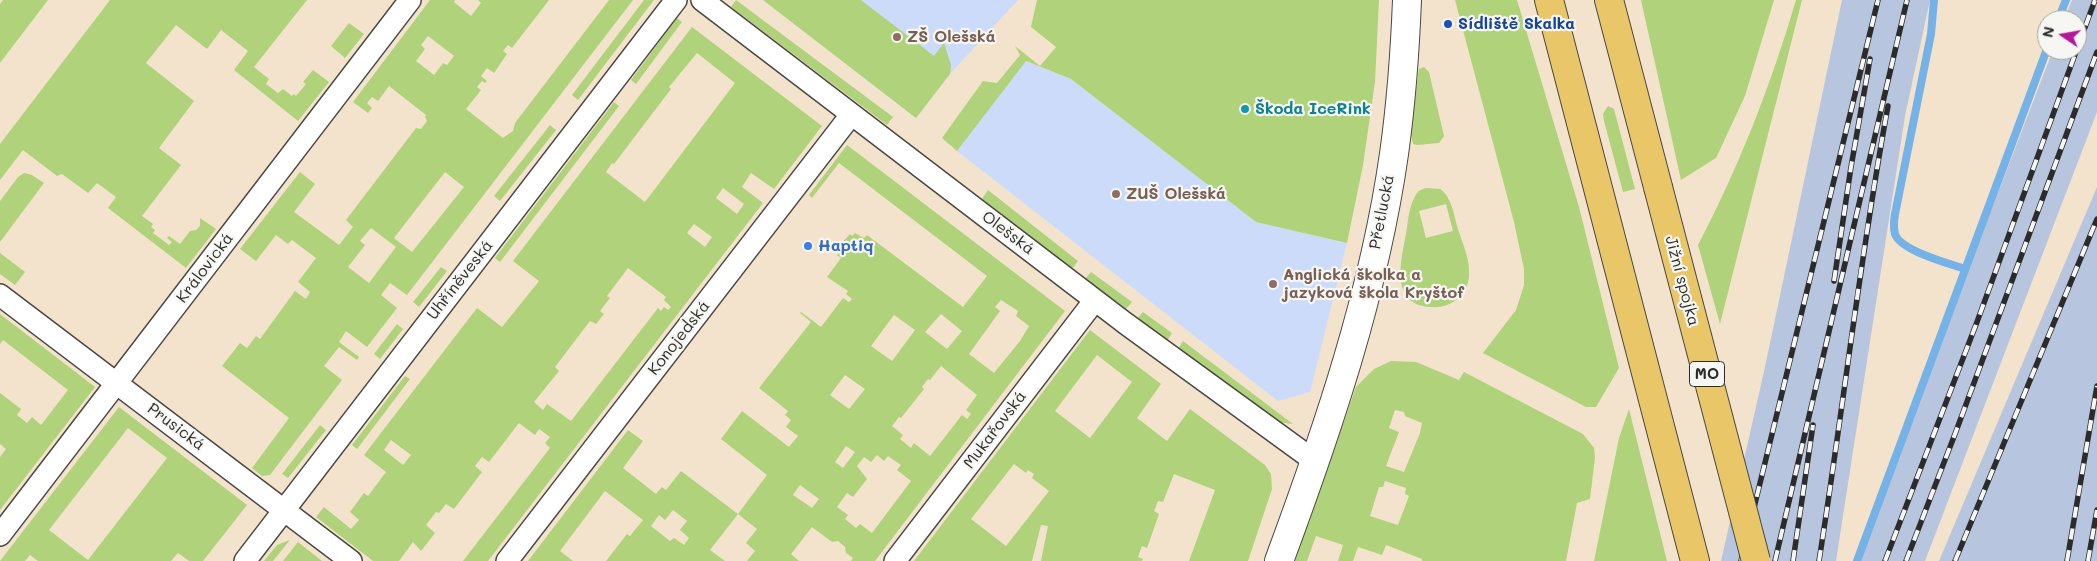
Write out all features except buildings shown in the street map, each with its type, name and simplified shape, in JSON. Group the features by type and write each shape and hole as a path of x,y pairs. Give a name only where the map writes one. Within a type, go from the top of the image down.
{"highway":[{"path":"1549,0 1695,561"},
{"name":"Jižní spojka","path":"1609,0 1756,561"}],"street":[{"name":"Královická","path":"0,535 410,0"},
{"name":"Uhříněveská","path":"245,561 676,0"},
{"name":"Olešská","path":"702,0 1095,300 1287,443 1316,462"},
{"name":"Přetlucká","path":"1280,561 1316,462 1359,322 1394,155 1407,0"},
{"name":"Konojedská","path":"507,561 852,115"},
{"name":"Prusická","path":"0,295 118,382 351,561"},
{"name":"Mukařovská","path":"895,561 1095,300"}],"shaded area":[{"name":"ZŠ Olešská","path":"763,0 1018,0 950,74 916,118"},
{"path":"1842,0 1930,0 1905,116 1836,561 1721,561 1765,367"},
{"path":"2072,0 2097,0 2097,112 1925,561 1856,561 2049,60 2087,60 2087,10 2068,10"},
{"name":"ZUŠ Olešská","path":"1025,61 1071,79 1256,222 1347,243 1310,392 1278,401 957,151"},
{"path":"2097,187 2097,561 1939,561"}],"green space":[{"path":"3,0 48,0 0,63 0,4"},
{"path":"110,0 307,0 254,67 269,79 266,84 278,93 283,89 292,96 294,94 296,96 306,84 303,82 313,70 329,82 298,121 234,70 248,51 221,30 207,49 176,25 146,63 194,101 159,148 181,165 142,216 153,224 151,227 155,230 153,233 169,245 172,242 167,238 169,236 180,244 190,231 196,230 200,226 200,218 216,229 186,268 108,208 116,197 97,183 88,193 62,174 57,176 23,150 0,180 0,144"},
{"path":"430,0 455,0 454,2 471,16 481,3 478,0 549,0 512,48 508,45 503,51 507,54 494,73 487,68 481,76 487,81 485,83 482,81 477,87 481,90 466,109 503,138 513,131 515,123 609,0 633,0 407,295 390,283 381,295 397,308 367,347 346,331 339,342 359,357 357,360 339,347 324,366 342,380 270,475 262,476 252,468 289,418 222,366 240,343 247,348 256,336 260,339 295,291 306,299 310,292 298,282 316,258 292,240 288,244 276,235 256,261 240,249 300,172 315,184 294,212 339,245 353,227 346,220 416,128 421,129 427,121 426,115 389,86 378,101 372,97 367,103 372,108 368,113 353,102","holes":["428,36 454,56 447,65 443,63 434,75 416,61 425,49 421,45","445,172 464,187 412,252 394,238","371,228 396,247 369,283 348,267 365,245 360,241"]},
{"path":"644,0 654,0 578,100 572,95"},
{"path":"736,0 893,117 887,125 731,7"},
{"name":"ZŠ Olešská","path":"763,0 861,0 934,56 944,43 951,65 950,74 916,118"},
{"path":"1037,0 1379,0 1375,82 1363,165 1347,243 1256,222 1071,79 1026,61 957,151 942,138 983,81 997,83 1020,55 1015,46 1040,66 1056,47 1031,27"},
{"path":"1455,0 1517,0 1579,207 1619,368 1596,407 1586,407 1483,353 1516,310 1524,285 1524,269 1514,222"},
{"path":"1641,0 1774,0 1745,96 1716,158 1681,180"},
{"path":"1796,0 1802,0 1720,324 1698,245 1727,186 1753,125 1776,63"},
{"path":"677,18 682,22 636,84 631,80"},
{"path":"349,23 364,34 345,58 331,46"},
{"path":"692,27 822,126 774,189 751,173 742,187 763,203 488,561 463,561 550,448 545,443 550,437 539,429 535,435 519,423 489,462 482,457 475,466 482,472 454,509 446,504 439,513 436,512 426,525 435,533 421,551 413,542 399,561 373,561 316,517 324,507 351,529 359,520 350,512 364,493 368,496 386,472 364,455 477,308 502,327 539,281 513,261","holes":["697,53 735,83 645,202 606,172 671,89 669,87","723,188 744,204 737,214 716,198","694,224 712,237 705,247 687,233","628,268 666,297 664,300 671,307 668,310 664,307 661,311 658,308 571,421 547,404 543,410 534,402 559,371 555,367 590,321 596,324 604,314 600,311 610,298 607,296","391,440 411,455 403,465 384,450"]},
{"path":"1424,67 1429,72 1444,136 1439,143 1417,145 1413,144 1411,135 1419,69"},
{"path":"614,102 619,106 500,262 495,258"},
{"path":"1608,106 1614,109 1635,189 1623,192 1604,121 1603,114"},
{"path":"550,125 556,130 500,201 494,196"},
{"path":"847,145 1065,311 875,561 851,561 853,558 846,553 845,547 838,541 832,542 812,527 791,554 799,561 747,561 755,551 746,543 757,529 738,514 767,475 721,439 742,411 789,447 798,436 786,427 791,420 785,415 788,411 759,388 811,322 801,312 821,327 843,298 849,302 852,299 846,294 848,291 827,277 841,258 837,255 843,247 840,245 850,234 852,236 855,233 864,238 867,235 963,307 987,276 839,163 812,198 809,195","holes":["1001,300 1018,311 1016,316 1029,326 1020,341 994,373 969,354 1000,311 995,307","941,314 962,331 947,349 925,332","894,315 915,330 892,361 871,346","941,366 977,395 966,410 971,414 967,419 962,415 930,456 914,443 911,448 900,439 903,435 892,426 899,417 901,418 924,389 922,387 928,379 930,380","845,375 865,389 849,409 830,395","846,446 855,452 843,468 835,462","877,455 884,461 888,456 901,465 897,470 911,481 872,533 860,524 856,528 845,519 848,515 837,507 847,493 853,497 867,479 857,466 864,457 871,462","800,485 819,499 812,508 793,495"]},
{"path":"24,173 32,175 44,183 0,242 0,201 18,177"},
{"path":"1426,188 1440,189 1447,197 1452,207 1469,265 1469,278 1464,292 1453,302 1439,307 1418,304 1409,299 1403,290 1401,280 1402,257 1411,207 1417,193","holes":["1446,204 1453,231 1426,238 1419,211"]},
{"path":"988,190 1078,261 1072,269 982,199"},
{"path":"0,253 25,272 15,285 0,274"},
{"path":"441,267 447,271 419,307 413,302"},
{"path":"1091,272 1132,302 1126,309 1085,279"},
{"path":"1143,312 1172,333 1167,341 1137,319"},
{"path":"0,314 95,387 0,510 0,457 6,449 0,444 0,393 21,409 17,415 27,423 32,417 41,425 68,390 3,340 0,344"},
{"path":"397,324 403,329 380,359 374,354"},
{"path":"1090,330 1161,384 1137,418 1167,441 1190,409 1265,465 1271,474 1272,489 1248,561 1189,561 1215,490 1174,474 1163,502 1158,501 1154,511 1159,514 1147,548 1142,546 1138,557 1143,559 1142,561 1041,561 1048,526 1041,525 1032,561 914,561","holes":["1097,355 1132,382 1090,438 1055,411","1014,464 1026,473 1028,470 1034,474 1032,478 1049,491 1006,546 971,519"]},
{"path":"1183,341 1293,424 1276,422 1178,349"},
{"path":"1391,361 1416,362 1459,380 1464,372 1583,434 1594,448 1595,457 1590,499 1577,503 1566,561 1422,561 1422,559 1386,545 1382,555 1358,547 1353,561 1338,561 1343,545 1316,536 1307,561 1295,561 1356,387 1374,369","holes":["1395,410 1404,412 1405,416 1422,423 1420,433 1404,472 1386,466 1399,432 1389,428","1385,481 1406,488 1405,494 1409,496 1398,525 1370,516 1379,487 1383,487"]},
{"path":"405,376 410,379 357,449 352,445"},
{"path":"119,407 247,505 203,561 189,561 178,553 171,561 38,561 30,555 25,561 0,561","holes":["128,428 167,458 88,560 49,530"]},
{"path":"1629,409 1667,561 1594,561 1619,438"},
{"path":"320,425 326,430 288,478 282,474"},
{"path":"628,430 643,441 623,468 656,494 662,487 666,490 681,471 738,514 710,550 725,561 606,561 627,534 630,536 643,520 605,491 560,551 573,561 528,561","holes":["673,510 687,521 680,530 689,538 684,545 674,538 670,541 651,526 659,515 665,520"]},
{"path":"290,540 273,561 264,561 277,545"},
{"path":"298,542 322,561 283,561"}],"waterway":[{"path":"1934,0 1931,34 1895,214 1894,229 1899,240 1906,246 1926,256 1965,269"},
{"path":"2062,10 2066,0"},
{"path":"1857,561 2043,60"}],"railway":[{"path":"1741,561 1878,0"},
{"path":"1775,561 1907,0"},
{"path":"1885,561 1977,322 2095,0"},
{"path":"1906,561 2097,52"},
{"path":"1834,281 1870,59"},
{"path":"1819,561 1869,220 1888,106"},
{"path":"1955,561 2097,219"},
{"path":"2067,561 2097,386"},
{"path":"1793,561 1813,425"},
{"path":"2088,561 2097,510"}],"place":[{"name":"Sídliště Skalka","path":"1448,24"},
{"name":"ZŠ Olešská","path":"897,37"},
{"name":"Škoda IceRink","path":"1245,109"},
{"name":"ZUŠ Olešská","path":"1116,194"},
{"name":"Haptiq","path":"808,246"},
{"name":"Anglická školka a jazyková škola Kryštof","path":"1273,284"}]}
